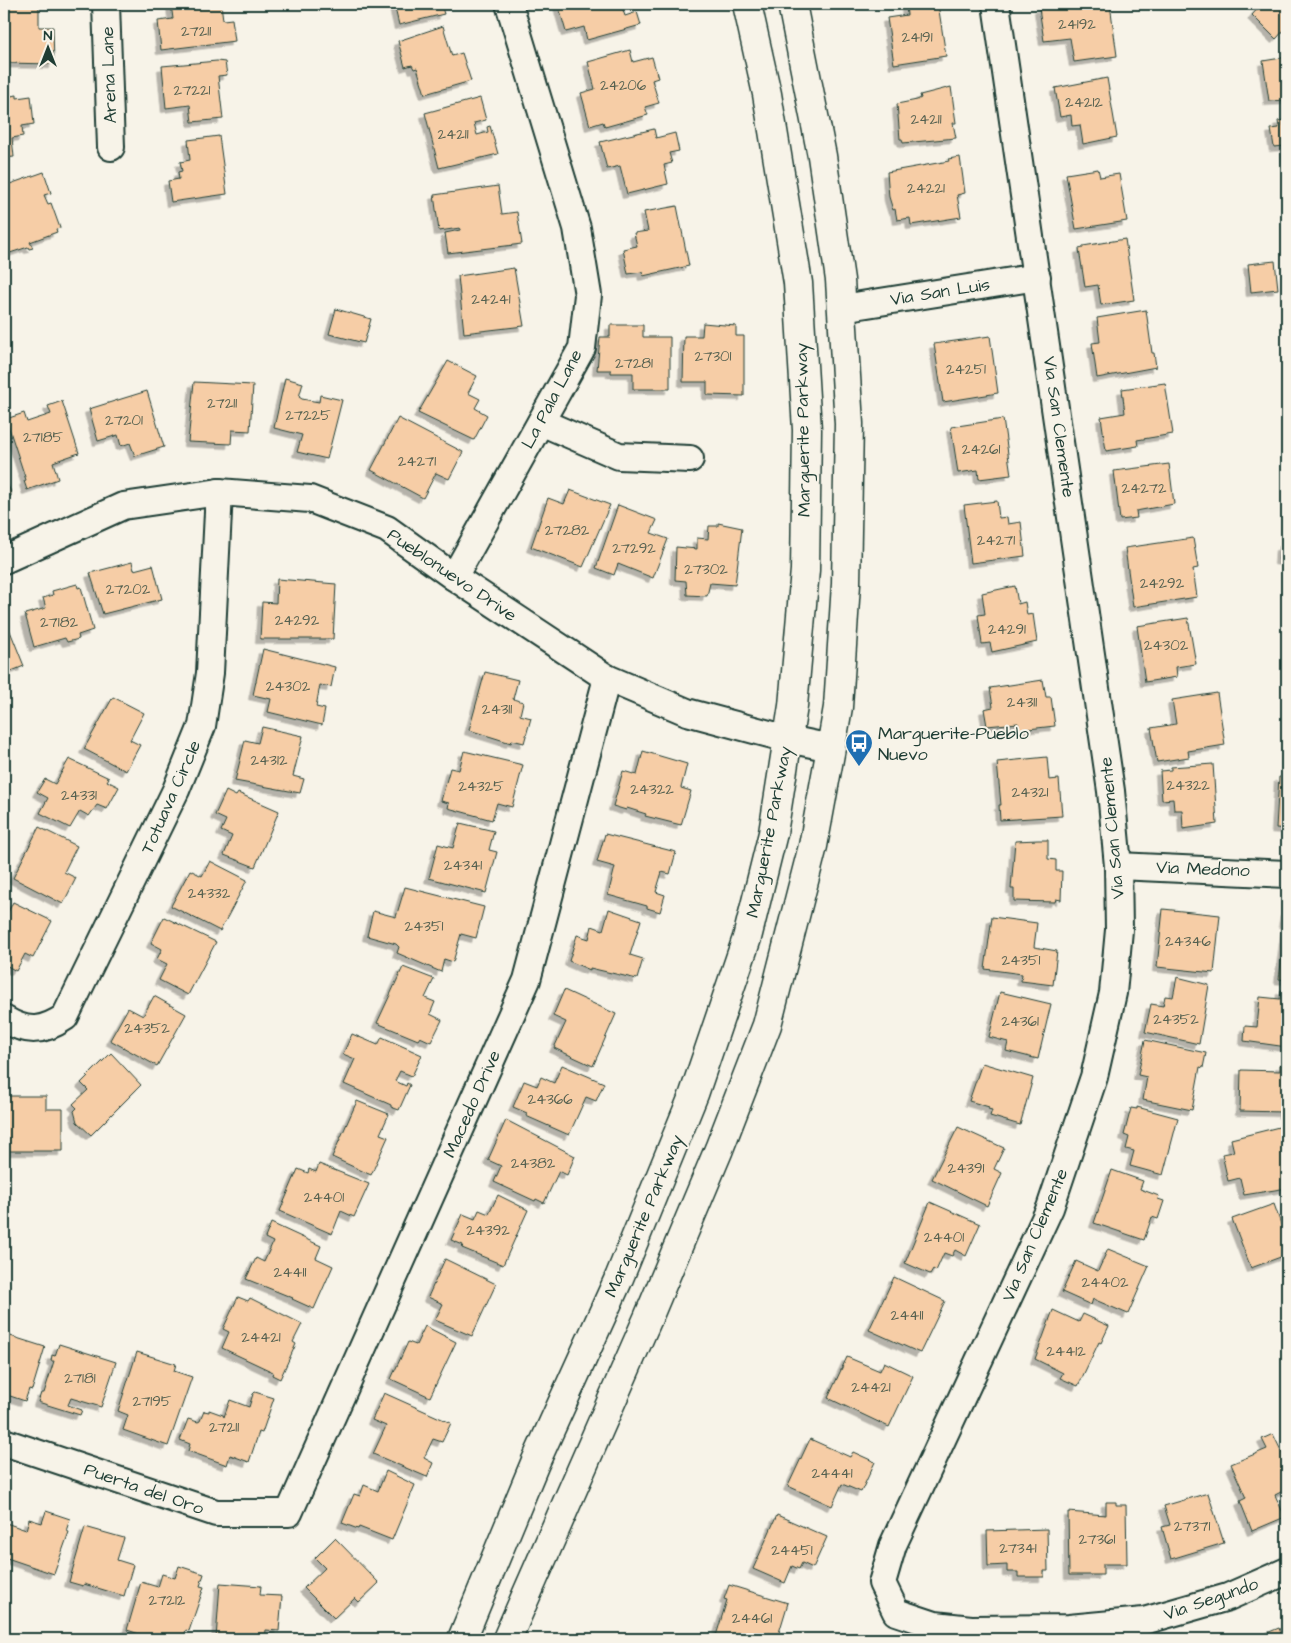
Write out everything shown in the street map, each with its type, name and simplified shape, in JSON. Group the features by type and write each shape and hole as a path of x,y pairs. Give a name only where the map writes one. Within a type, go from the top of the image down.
{"main road":[{"name":"Marguerite Parkway","path":"462,1639 535,1463 619,1278 694,1094 747,938 773,833 793,706 805,570 807,430 798,283 786,199 748,4"},
{"path":"507,1639 648,1318 715,1158 767,1025 813,846 831,748 838,707 846,584 849,424 840,280 822,156 792,4"},
{"path":"800,315 842,308"}],"street":[{"name":"Arena Lane","path":"106,4 111,147"},
{"name":"La Pala Lane","path":"454,577 582,348 588,295 577,228 509,4"},
{"name":"Via San Clemente","path":"896,1612 882,1583 893,1545 1050,1208 1094,1077 1113,993 1119,930 1118,866 1111,791 996,4"},
{"name":"Via San Luis","path":"842,308 1037,277"},
{"path":"541,422 619,456 690,459"},
{"name":"Pueblonuevo Drive","path":"4,560 123,506 219,492 310,499 387,529 454,577 607,678 687,712 788,739 831,748"},
{"name":"Totuava Circle","path":"4,1019 24,1030 39,1031 65,1017 176,790 202,726 210,673 219,492"},
{"name":"Macedo Drive","path":"289,1513 527,980 607,678"},
{"name":"Via Medono","path":"1118,866 1287,874"},
{"name":"Puerta del Oro","path":"4,1442 216,1513 289,1513"},
{"name":"Via Segundo","path":"896,1612 935,1625 971,1628 1068,1628 1144,1621 1228,1597 1287,1571"}],"building":[{"path":"4,4 39,4 39,27 53,27 54,64 4,63"},
{"path":"171,4 221,4 223,20 232,19 235,41 161,50 158,21 173,19"},
{"path":"394,4 441,4 444,14 399,25"},
{"path":"558,4 621,4 625,16 637,12 641,25 587,40 584,27 566,32"},
{"path":"938,4 946,56 894,64 887,18 907,15 906,5"},
{"path":"1065,4 1066,9 1110,4 1117,56 1074,62 1070,38 1044,41 1039,8"},
{"path":"1262,4 1287,4 1287,27 1276,39 1252,15"},
{"path":"443,26 452,56 462,53 471,81 425,94 417,68 414,69 412,65 405,67 398,41"},
{"path":"630,50 633,62 652,57 658,78 652,80 659,103 645,107 648,115 605,127 603,122 590,126 581,93 595,89 588,62"},
{"path":"1287,57 1287,100 1269,101 1263,61"},
{"path":"217,61 225,62 227,75 218,76 223,119 192,122 190,105 166,108 162,66"},
{"path":"1107,78 1117,137 1083,144 1080,125 1072,126 1071,115 1060,117 1055,88"},
{"path":"951,87 956,123 953,123 956,138 903,143 902,139 900,139 897,104 917,100 921,98 920,95"},
{"path":"17,95 17,98 31,96 34,124 22,126 23,136 12,138 14,157 4,158 4,97"},
{"path":"480,98 486,120 474,123 477,135 488,132 487,127 490,126 498,154 439,168 425,113"},
{"path":"1284,120 1284,126 1287,126 1287,164 1285,146 1274,147 1271,129 1279,128 1278,121"},
{"path":"654,129 656,138 675,133 679,151 669,153 672,163 664,165 668,184 627,194 620,166 607,169 600,142"},
{"path":"219,136 227,194 171,202 168,181 179,179 178,172 182,171 180,162 190,160 188,140"},
{"path":"960,157 965,193 957,195 961,217 911,225 910,218 897,220 895,209 893,210 889,197 887,172 949,161 948,159"},
{"path":"1098,169 1100,177 1119,174 1127,221 1076,229 1066,174"},
{"path":"44,172 51,193 44,195 48,204 51,203 60,228 56,229 57,232 30,242 33,248 29,249 28,247 4,255 4,186"},
{"path":"498,186 502,214 517,212 522,244 448,253 445,233 460,230 460,228 439,231 434,195"},
{"path":"677,206 689,266 643,276 642,272 628,274 623,249 637,246 634,233 648,231 644,212"},
{"path":"1125,239 1134,300 1101,305 1098,285 1085,287 1079,249 1083,248 1083,246"},
{"path":"1275,261 1278,289 1251,292 1248,264"},
{"path":"514,268 524,326 464,333 458,276"},
{"path":"336,309 371,319 364,343 329,334"},
{"path":"1146,310 1152,353 1154,353 1156,367 1097,378 1092,343 1100,342 1097,318"},
{"path":"703,323 736,326 736,336 744,336 744,396 707,395 707,382 683,382 684,336 702,336"},
{"path":"610,325 643,325 643,337 670,337 670,389 633,389 633,373 611,373 611,370 597,370 600,337 610,337"},
{"path":"990,336 998,393 943,402 934,344"},
{"path":"448,361 477,376 468,393 480,399 475,408 487,415 474,440 418,413"},
{"path":"285,378 303,383 299,397 302,399 319,402 320,395 342,400 327,459 297,452 302,435 274,428"},
{"path":"194,382 253,385 250,431 232,430 231,444 188,442"},
{"path":"1165,383 1173,434 1137,440 1138,446 1106,451 1101,417 1125,413 1122,389"},
{"path":"147,391 164,447 135,456 130,443 121,446 118,435 98,441 89,409"},
{"path":"62,401 79,453 53,462 58,479 27,490 24,481 26,480 6,419 24,413 27,422 51,414 48,406"},
{"path":"398,418 463,452 449,479 436,473 423,498 371,470"},
{"path":"1003,419 1011,475 979,479 978,470 958,473 951,427"},
{"path":"1169,464 1174,504 1136,511 1137,518 1120,520 1114,471"},
{"path":"4,477 11,496 4,499"},
{"path":"570,490 610,505 583,567 531,547 548,498 564,504"},
{"path":"997,501 999,518 1007,517 1008,524 1021,522 1025,556 971,563 964,505"},
{"path":"618,505 657,520 651,533 668,539 653,578 618,564 614,575 596,568"},
{"path":"718,523 742,528 735,585 710,583 707,596 687,595 686,581 675,580 676,547 697,549 697,538 708,539 709,526 718,526"},
{"path":"1193,538 1198,568 1193,569 1197,597 1133,607 1125,548"},
{"path":"1280,546 1287,546 1287,561 1279,560"},
{"path":"132,562 134,570 153,565 162,599 103,614 90,573"},
{"path":"277,579 336,584 333,639 260,639 262,602 276,603"},
{"path":"77,584 78,588 81,587 93,630 78,635 79,639 67,642 65,638 34,647 25,614 46,608 43,598 53,595 52,591"},
{"path":"1015,586 1018,604 1025,602 1027,615 1033,614 1037,642 992,652 990,643 982,644 978,615 985,614 982,593"},
{"path":"1188,618 1196,664 1176,667 1177,677 1145,682 1137,626"},
{"path":"8,626 24,666 4,674 4,628"},
{"path":"263,649 335,667 331,687 320,685 316,707 325,709 322,725 268,712 271,699 253,695"},
{"path":"485,672 518,680 513,699 523,702 520,715 531,718 524,743 512,740 511,743 469,730"},
{"path":"1043,680 1046,697 1051,697 1055,726 1019,730 1018,723 987,726 984,709 993,707 990,688"},
{"path":"1217,693 1225,745 1188,751 1189,757 1157,762 1151,728 1176,724 1172,700"},
{"path":"113,697 144,713 130,740 140,745 126,771 84,749"},
{"path":"262,727 303,736 293,776 304,779 300,793 235,781 245,740 258,743"},
{"path":"464,751 523,765 512,807 497,803 492,820 448,808 449,803 441,801 450,768 459,770"},
{"path":"643,751 687,764 681,788 691,791 681,825 645,816 646,814 627,808 626,810 613,806 623,771 637,775"},
{"path":"1047,757 1049,780 1059,779 1062,816 1000,820 999,805 1001,805 997,762"},
{"path":"69,759 109,778 107,781 119,787 107,809 97,805 89,816 80,811 70,828 40,813 48,798 37,792 45,779 55,784"},
{"path":"1213,764 1217,824 1183,829 1182,810 1174,810 1173,799 1162,800 1160,771 1171,770 1171,767"},
{"path":"1279,777 1287,778 1287,829 1276,828"},
{"path":"226,791 236,796 238,793 279,811 255,867 224,855 232,836 221,831 226,820 215,815"},
{"path":"460,823 494,831 489,850 497,852 486,893 429,878 438,844 453,848"},
{"path":"39,827 77,846 64,872 76,878 63,904 13,878"},
{"path":"605,834 676,852 670,874 662,872 656,892 665,895 660,912 647,908 647,906 608,895 615,867 597,862"},
{"path":"1048,840 1048,859 1056,860 1056,871 1062,871 1061,900 1056,899 1055,902 1014,901 1014,889 1011,889 1015,841"},
{"path":"210,861 247,880 220,931 171,906 190,870 202,876"},
{"path":"405,887 484,907 476,938 461,934 453,962 444,959 441,972 397,953 399,947 396,944 367,936 373,911 396,917"},
{"path":"13,902 52,921 33,958 25,954 16,971 4,964 4,920"},
{"path":"609,909 641,920 630,955 643,959 637,979 590,968 590,970 569,961 577,935 589,939 592,926 603,930"},
{"path":"1163,909 1220,915 1214,973 1157,967"},
{"path":"1287,910 1287,980 1279,979 1286,923 1283,923 1285,911"},
{"path":"164,917 216,942 188,995 159,980 167,964 157,959 162,949 151,943"},
{"path":"992,917 1037,923 1034,947 1057,951 1053,985 1021,981 1022,974 985,969"},
{"path":"403,967 434,979 425,998 435,1002 430,1014 442,1020 431,1042 420,1037 418,1040 377,1023"},
{"path":"1177,977 1209,985 1199,1044 1145,1032 1151,1004 1163,1006 1165,996 1173,997"},
{"path":"564,990 616,1014 593,1066 554,1048 566,1022 553,1016"},
{"path":"1281,990 1287,991 1287,1047 1244,1041 1245,1026 1257,1027 1260,997 1280,999"},
{"path":"1000,992 1051,1004 1038,1059 1006,1051 1008,1042 989,1037"},
{"path":"154,996 186,1014 157,1066 110,1040 128,1008 143,1016"},
{"path":"352,1034 378,1045 382,1037 422,1055 412,1076 400,1071 395,1081 406,1086 407,1083 410,1085 399,1110 344,1084 355,1059 343,1054"},
{"path":"1145,1040 1206,1053 1203,1068 1200,1067 1192,1110 1143,1100 1147,1077 1138,1075"},
{"path":"111,1053 141,1085 91,1135 77,1122 74,1111 77,1108 73,1104 88,1090 81,1083"},
{"path":"982,1063 1033,1078 1020,1125 990,1116 992,1110 988,1109 989,1107 969,1101"},
{"path":"1280,1064 1287,1065 1287,1114 1283,1114 1283,1112 1240,1111 1241,1070 1280,1071"},
{"path":"562,1065 604,1083 596,1101 586,1097 569,1135 526,1116 527,1113 513,1107 524,1081 537,1086 541,1077 554,1083"},
{"path":"4,1096 46,1096 46,1109 63,1109 63,1151 5,1151"},
{"path":"357,1101 389,1114 380,1134 388,1137 371,1175 332,1157"},
{"path":"1137,1107 1178,1118 1163,1175 1130,1166 1134,1151 1126,1149 1129,1137 1124,1135 1131,1108 1137,1109"},
{"path":"506,1120 575,1156 567,1175 559,1171 544,1203 536,1199 535,1201 494,1182 501,1166 488,1160"},
{"path":"1287,1125 1287,1188 1244,1195 1240,1178 1228,1181 1222,1154 1234,1152 1231,1139"},
{"path":"958,1127 1004,1148 994,1169 1002,1173 987,1206 932,1179"},
{"path":"319,1164 369,1184 354,1217 341,1211 332,1234 280,1211 298,1169 308,1173 309,1169 316,1172"},
{"path":"1112,1170 1143,1181 1140,1189 1159,1196 1158,1199 1164,1201 1158,1219 1152,1217 1144,1240 1094,1223"},
{"path":"498,1195 528,1210 503,1265 462,1248 463,1245 451,1240 463,1214 475,1219 479,1210 489,1214"},
{"path":"930,1202 980,1224 966,1256 955,1250 952,1256 944,1253 936,1271 933,1269 930,1274 905,1263"},
{"path":"1274,1204 1282,1227 1287,1225 1287,1259 1286,1255 1251,1268 1232,1219"},
{"path":"271,1223 321,1246 316,1258 333,1266 314,1309 293,1298 246,1279 256,1258 264,1262 273,1242 265,1238"},
{"path":"1108,1249 1149,1266 1128,1314 1093,1299 1091,1305 1062,1292 1076,1261 1098,1271"},
{"path":"445,1259 496,1284 472,1336 435,1320 443,1304 428,1297"},
{"path":"894,1277 945,1301 920,1353 869,1330"},
{"path":"238,1297 248,1301 250,1298 302,1324 293,1342 296,1344 280,1379 272,1375 273,1372 222,1348 229,1332 223,1329"},
{"path":"1053,1310 1079,1322 1083,1314 1109,1326 1101,1343 1099,1342 1078,1386 1060,1378 1063,1373 1035,1359"},
{"path":"425,1326 456,1342 430,1397 391,1379 408,1342 416,1345"},
{"path":"4,1334 45,1347 32,1390 29,1389 25,1401 4,1394"},
{"path":"59,1344 116,1362 101,1407 71,1398 68,1405 82,1410 80,1415 38,1402 41,1393 44,1393 54,1361 51,1361 52,1355 55,1356"},
{"path":"137,1352 176,1364 174,1371 192,1377 168,1446 123,1430 128,1415 118,1411"},
{"path":"847,1357 880,1371 884,1362 913,1376 889,1427 828,1398"},
{"path":"255,1392 274,1398 262,1433 259,1432 249,1462 230,1455 227,1465 188,1451 190,1444 180,1440 188,1419 198,1422 204,1411 209,1412 209,1410 224,1417 230,1400 249,1407"},
{"path":"384,1393 451,1423 442,1442 433,1439 424,1458 433,1463 427,1477 373,1454 386,1426 372,1420"},
{"path":"1273,1434 1287,1463 1287,1489 1275,1495 1285,1517 1252,1531 1240,1501 1246,1498 1231,1464 1267,1449 1262,1439"},
{"path":"810,1439 850,1457 853,1452 875,1462 861,1492 842,1484 832,1506 788,1486"},
{"path":"386,1471 415,1485 392,1540 359,1527 358,1529 342,1523 354,1494 360,1496 364,1485 378,1491"},
{"path":"1208,1493 1224,1543 1171,1559 1162,1527 1170,1525 1164,1506"},
{"path":"1106,1502 1126,1505 1127,1564 1103,1564 1103,1575 1069,1575 1068,1512 1106,1515"},
{"path":"46,1511 70,1519 66,1531 69,1532 54,1574 4,1557 6,1523 26,1530 29,1519 42,1523"},
{"path":"777,1515 827,1537 813,1568 802,1563 799,1569 792,1566 785,1583 753,1569"},
{"path":"85,1527 124,1538 117,1560 133,1565 124,1596 84,1584 83,1586 69,1582"},
{"path":"1047,1529 1048,1571 1044,1571 1044,1577 1018,1577 1018,1572 1007,1572 1007,1565 988,1566 987,1531"},
{"path":"335,1538 379,1583 359,1602 355,1598 334,1618 304,1588 325,1568 315,1558"},
{"path":"179,1566 204,1574 200,1586 204,1587 189,1631 186,1630 183,1639 155,1639 127,1630 141,1582 158,1587 162,1574 175,1578"},
{"path":"220,1583 261,1586 260,1595 282,1596 279,1631 266,1630 265,1639 216,1639"},
{"path":"729,1585 788,1603 778,1636 769,1633 767,1639 715,1639 727,1600 724,1599"},
{"path":"1279,1628 1282,1636 1287,1634 1287,1639 1252,1639"}],"place":[{"name":"Marguerite-Pueblo Nuevo","path":"859,767"}]}
